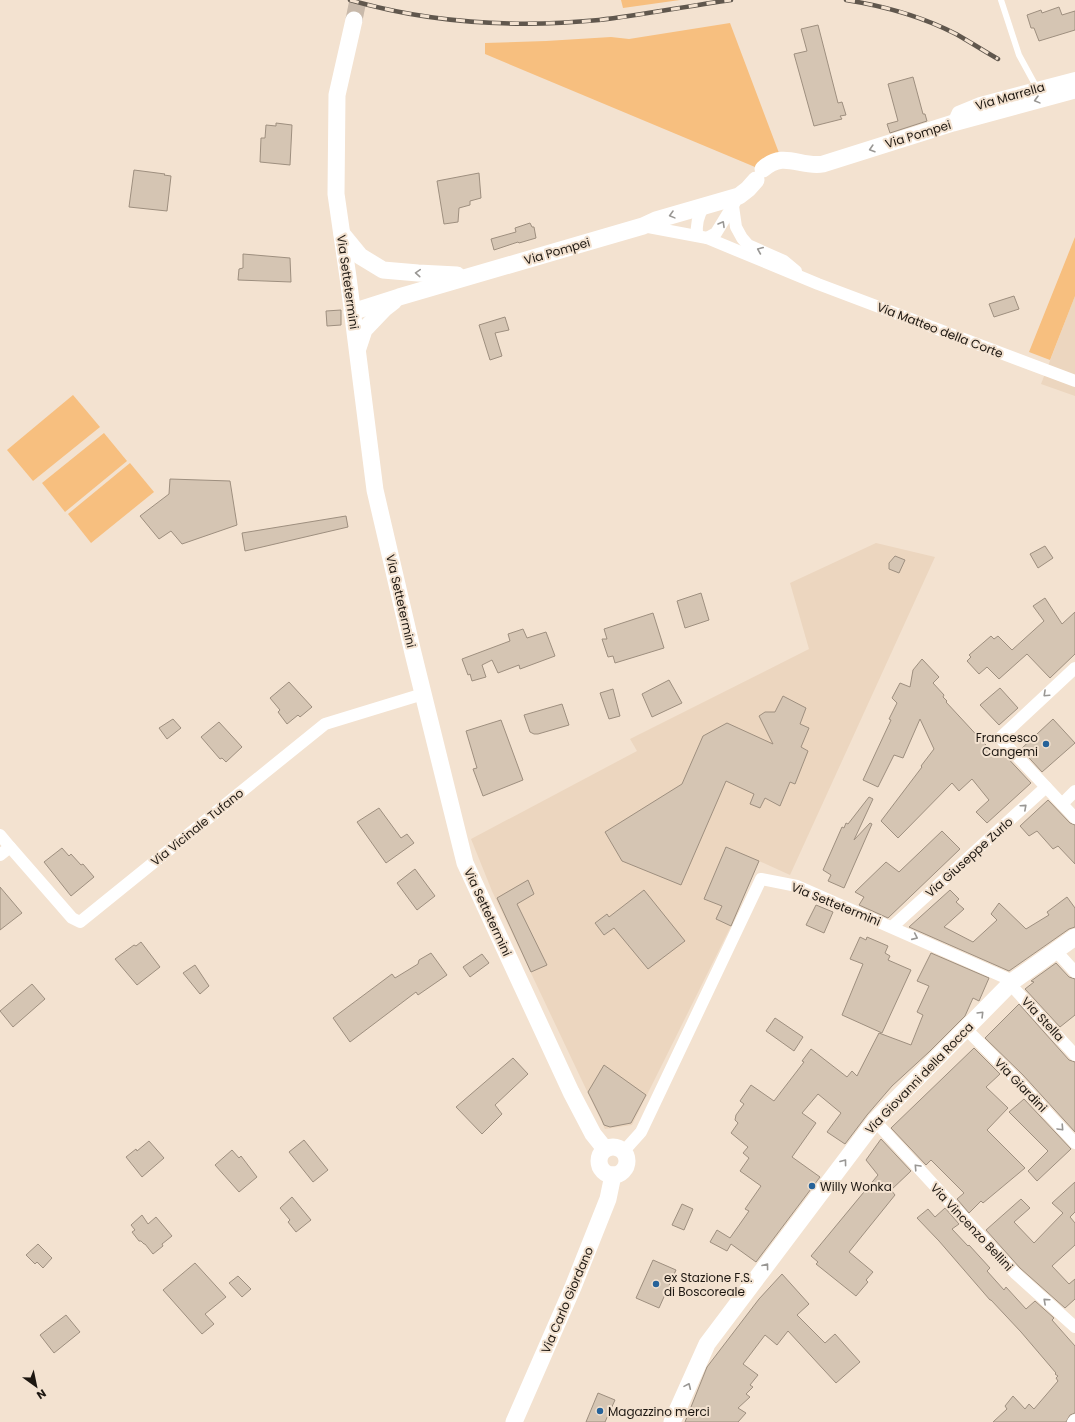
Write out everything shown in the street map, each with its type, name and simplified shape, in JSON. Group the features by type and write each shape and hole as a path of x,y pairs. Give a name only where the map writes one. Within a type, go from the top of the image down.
{"street":[{"name":"Via Settetermini","path":"354,20 338,95 336,194 374,490 464,863 571,1092 593,1134 605,1149"},
{"name":"Via Marrella","path":"953,124 958,112 980,104 1075,78"},
{"name":"Via Pompei","path":"352,312 643,226 656,220 702,207 736,201 774,162 783,160 817,165 823,164 953,124 1075,90"},
{"path":"702,207 696,226 702,237 716,233 736,201"},
{"name":"Via Matteo della Corte","path":"736,201 736,227 748,245 784,261 805,278"},
{"name":"Via Matteo della Corte","path":"643,226 702,237 818,284 1075,381"},
{"path":"342,234 360,256 383,270 418,274 471,276"},
{"path":"357,350 364,330 384,308 399,297"},
{"path":"1075,668 1000,738 1075,818"},
{"name":"Via Vicinale Tufano","path":"10,847 72,918 80,922 325,724 423,694"},
{"name":"Via Giuseppe Zurlo","path":"892,927 1046,787"},
{"path":"1062,804 1075,791"},
{"path":"0,835 10,847 0,855"},
{"name":"Via Settetermini","path":"623,1152 641,1132 761,879 797,886 892,927 1012,982"},
{"name":"Via Giovanni della Rocca","path":"672,1422 707,1344 874,1121 1012,982 1075,937"},
{"path":"1056,951 1075,972"},
{"name":"Via Stella","path":"1012,982 1075,1055"},
{"name":"Via Giardini","path":"966,1029 1017,1080 1075,1143"},
{"name":"Via Vincenzo Bellini","path":"874,1121 1014,1273 1075,1327"},
{"path":"613,1147 623,1152 626,1160 624,1169 613,1175 604,1172 599,1165 599,1156 605,1149 613,1147"},
{"name":"Via Carlo Giordano","path":"514,1422 573,1287 606,1206 613,1175"}],"lane":[{"path":"1001,0 1019,55 1037,88"}],"shaded area":[{"path":"621,0 680,0 623,8"},
{"path":"730,23 779,153 755,167 485,54 485,43 611,37 629,39"},
{"path":"1075,237 1075,296 1050,360 1029,352"},
{"path":"1075,296 1075,396 1041,384"},
{"path":"73,395 100,427 33,481 7,450"},
{"path":"104,433 127,461 65,512 42,483"},
{"path":"130,463 154,492 91,543 68,514"},
{"path":"876,543 935,557 790,875 759,861 731,926 632,1125 605,1129 492,891 471,839 637,751 630,739 809,649 790,583"}],"building":[{"path":"1059,7 1062,15 1075,11 1075,30 1039,41 1034,28 1031,28 1027,15 1041,10 1042,13"},
{"path":"818,25 838,103 842,102 846,115 840,116 842,119 814,126 794,54 807,51 801,29"},
{"path":"913,77 923,114 925,114 927,121 890,133 887,124 898,121 888,84"},
{"path":"276,123 292,125 290,165 260,162 261,138 265,138 266,125 276,126"},
{"path":"134,170 171,176 167,211 129,207"},
{"path":"479,173 481,198 470,201 470,205 459,208 458,222 444,224 437,181"},
{"path":"530,223 532,227 534,227 536,238 494,250 491,239 516,232 515,228"},
{"path":"243,254 290,258 291,282 238,280 239,269 243,268"},
{"path":"1014,296 1019,309 994,317 989,304"},
{"path":"341,310 341,325 327,326 326,311"},
{"path":"505,317 509,330 495,333 502,356 490,360 479,325"},
{"path":"170,479 230,481 237,525 182,544 171,531 159,539 140,516 169,494"},
{"path":"346,516 348,527 245,551 242,533"},
{"path":"1045,546 1053,558 1038,568 1030,554"},
{"path":"895,556 905,560 899,573 889,569 889,563"},
{"path":"701,593 709,620 685,628 677,601"},
{"path":"1045,598 1062,624 1075,612 1075,654 1050,678 1027,654 999,679 987,667 979,674 967,661 971,657 969,655 991,636 994,639 998,636 1012,650 1044,621 1033,606"},
{"path":"653,613 664,648 615,663 613,656 608,657 602,639 607,639 604,629"},
{"path":"523,629 527,638 546,632 555,656 520,669 519,665 498,673 492,660 482,665 486,677 472,681 462,659 510,641 508,634"},
{"path":"922,659 939,677 933,683 944,695 943,697 947,701 946,702 997,757 1002,752 1031,783 987,823 976,812 989,800 972,779 959,791 952,783 898,838 881,821 934,749 920,719 903,758 894,755 878,787 863,780 891,720 889,719 897,703 892,698 900,683 910,687 913,670"},
{"path":"669,680 682,703 652,717 642,694"},
{"path":"289,682 312,707 300,717 298,715 287,724 278,712 280,710 270,698"},
{"path":"1000,688 1018,708 999,725 980,705"},
{"path":"613,689 620,716 609,719 600,693"},
{"path":"783,696 806,708 800,724 809,728 801,747 808,751 795,784 790,782 780,806 765,798 760,808 750,804 754,794 726,781 681,885 622,861 605,832 682,784 703,736 727,723 773,744 759,716 765,712 775,712"},
{"path":"562,704 569,725 538,734 530,732 524,715"},
{"path":"173,719 181,728 167,739 159,728"},
{"path":"1053,719 1075,743 1042,772 1021,749"},
{"path":"501,720 523,780 483,796 473,769 477,768 466,731"},
{"path":"219,722 242,747 226,762 222,758 220,759 201,737"},
{"path":"869,797 873,799 854,840 870,823 872,824 844,888 828,881 831,875 823,870 842,827 844,828 846,823 848,824"},
{"path":"1048,800 1070,823 1075,825 1075,864 1058,846 1053,849 1037,831 1029,836 1020,826"},
{"path":"379,808 401,838 407,834 414,843 386,863 357,822"},
{"path":"942,831 960,849 888,918 859,905 864,897 855,892 886,862 899,872"},
{"path":"726,847 759,861 731,926 716,919 722,906 704,899"},
{"path":"62,848 69,856 71,854 81,865 83,864 94,877 71,896 44,862"},
{"path":"415,869 435,896 417,910 397,883"},
{"path":"528,880 534,894 517,904 547,965 531,972 497,898"},
{"path":"0,887 22,913 0,930"},
{"path":"644,890 685,941 648,969 614,928 604,935 595,923 607,914 609,917"},
{"path":"950,890 959,899 956,902 964,909 944,927 973,942 997,920 991,914 999,903 1026,929 1049,915 1047,912 1067,897 1075,908 1075,927 1069,929 1009,971 909,927"},
{"path":"816,905 833,912 824,933 806,925"},
{"path":"860,937 866,940 867,937 888,946 885,953 890,956 888,960 911,970 882,1033 842,1015 863,964 850,959"},
{"path":"141,942 160,967 137,985 115,959 134,945 136,946"},
{"path":"431,953 447,975 418,995 416,992 350,1042 333,1018 392,974 395,978 418,964 419,960"},
{"path":"931,953 989,978 979,1001 973,998 965,1016 892,1086 845,1144 827,1132 841,1113 818,1094 802,1113 816,1123 792,1157 820,1177 756,1262 731,1244 727,1251 710,1242 717,1230 730,1238 749,1211 745,1209 761,1186 740,1171 749,1158 743,1153 748,1147 731,1133 738,1123 735,1120 736,1115 744,1104 740,1101 751,1085 774,1101 804,1062 802,1061 811,1049 847,1077 852,1071 857,1076 879,1033 911,1045 923,1015 917,1012 929,986 917,981"},
{"path":"482,954 489,963 470,977 463,967"},
{"path":"1056,963 1069,977 1075,979 1075,1015 1060,1027 1025,989 1034,982 1031,981"},
{"path":"195,965 209,986 200,994 183,973"},
{"path":"32,984 45,999 13,1027 0,1011"},
{"path":"1019,1004 1069,1060 1075,1062 1075,1132 1023,1075 985,1038"},
{"path":"775,1018 803,1037 794,1051 766,1031"},
{"path":"974,1048 1000,1074 986,1087 1008,1108 987,1130 1025,1168 983,1203 981,1201 969,1213 957,1199 964,1193 931,1160 926,1165 891,1128"},
{"path":"513,1058 528,1074 495,1105 502,1114 482,1134 456,1107"},
{"path":"604,1065 646,1095 631,1123 610,1127 604,1125 588,1092"},
{"path":"1024,1099 1071,1149 1037,1181 1028,1171 1048,1151 1009,1112"},
{"path":"881,1139 911,1171 891,1190 895,1195 849,1252 873,1272 866,1280 868,1282 856,1296 816,1264 818,1262 811,1256 878,1175 866,1160"},
{"path":"304,1140 328,1170 313,1182 289,1152"},
{"path":"149,1141 164,1158 142,1177 126,1157 136,1149 137,1151"},
{"path":"232,1150 239,1158 241,1156 257,1177 239,1192 215,1165"},
{"path":"1075,1182 1075,1212 1070,1217 1075,1223 1075,1245 1052,1266 1069,1284 1075,1279 1075,1299 1065,1308 1020,1268 986,1230 1021,1199 1030,1208 1014,1222 1034,1243 1063,1213 1052,1203"},
{"path":"292,1197 311,1220 296,1232 288,1222 290,1220 280,1208"},
{"path":"682,1204 693,1209 684,1230 672,1225"},
{"path":"945,1208 959,1224 952,1229 990,1268 987,1271 1004,1290 1006,1287 1026,1309 1035,1301 1054,1318 1052,1320 1075,1346 1075,1413 1070,1415 1066,1422 993,1422 1007,1409 1005,1406 1013,1396 1025,1409 1029,1404 1034,1409 1058,1381 1056,1378 1058,1376 1021,1332 990,1300 917,1218 928,1209 935,1217"},
{"path":"142,1215 148,1224 156,1217 172,1236 153,1254 132,1232 135,1230 131,1225"},
{"path":"38,1244 52,1258 43,1268 37,1262 35,1264 26,1255"},
{"name":"ex Stazione F.S. di Boscoreale","path":"653,1260 676,1270 659,1308 636,1298"},
{"path":"195,1263 226,1297 205,1314 214,1324 202,1334 163,1290"},
{"path":"782,1274 809,1304 797,1315 825,1343 835,1334 860,1362 836,1383 788,1331 777,1345 765,1335 743,1364 758,1375 750,1385 753,1387 746,1394 750,1397 738,1408 746,1413 738,1422 685,1422 707,1367 759,1299"},
{"path":"238,1276 251,1289 242,1297 229,1283"},
{"path":"66,1315 80,1332 54,1353 40,1335"},
{"name":"Magazzino merci","path":"598,1393 615,1400 605,1422 586,1422"}],"tunnel":[{"path":"354,20 358,0"}],"railway":[{"path":"350,0 380,8 442,19 505,23 599,20 731,0"},
{"path":"846,0 874,5 929,22 956,34 998,59"}],"place":[{"name":"Francesco Cangemi","path":"1046,744"},
{"name":"Willy Wonka","path":"812,1186"},
{"name":"ex Stazione F.S. di Boscoreale","path":"656,1284"},
{"name":"Magazzino merci","path":"600,1411"}]}
